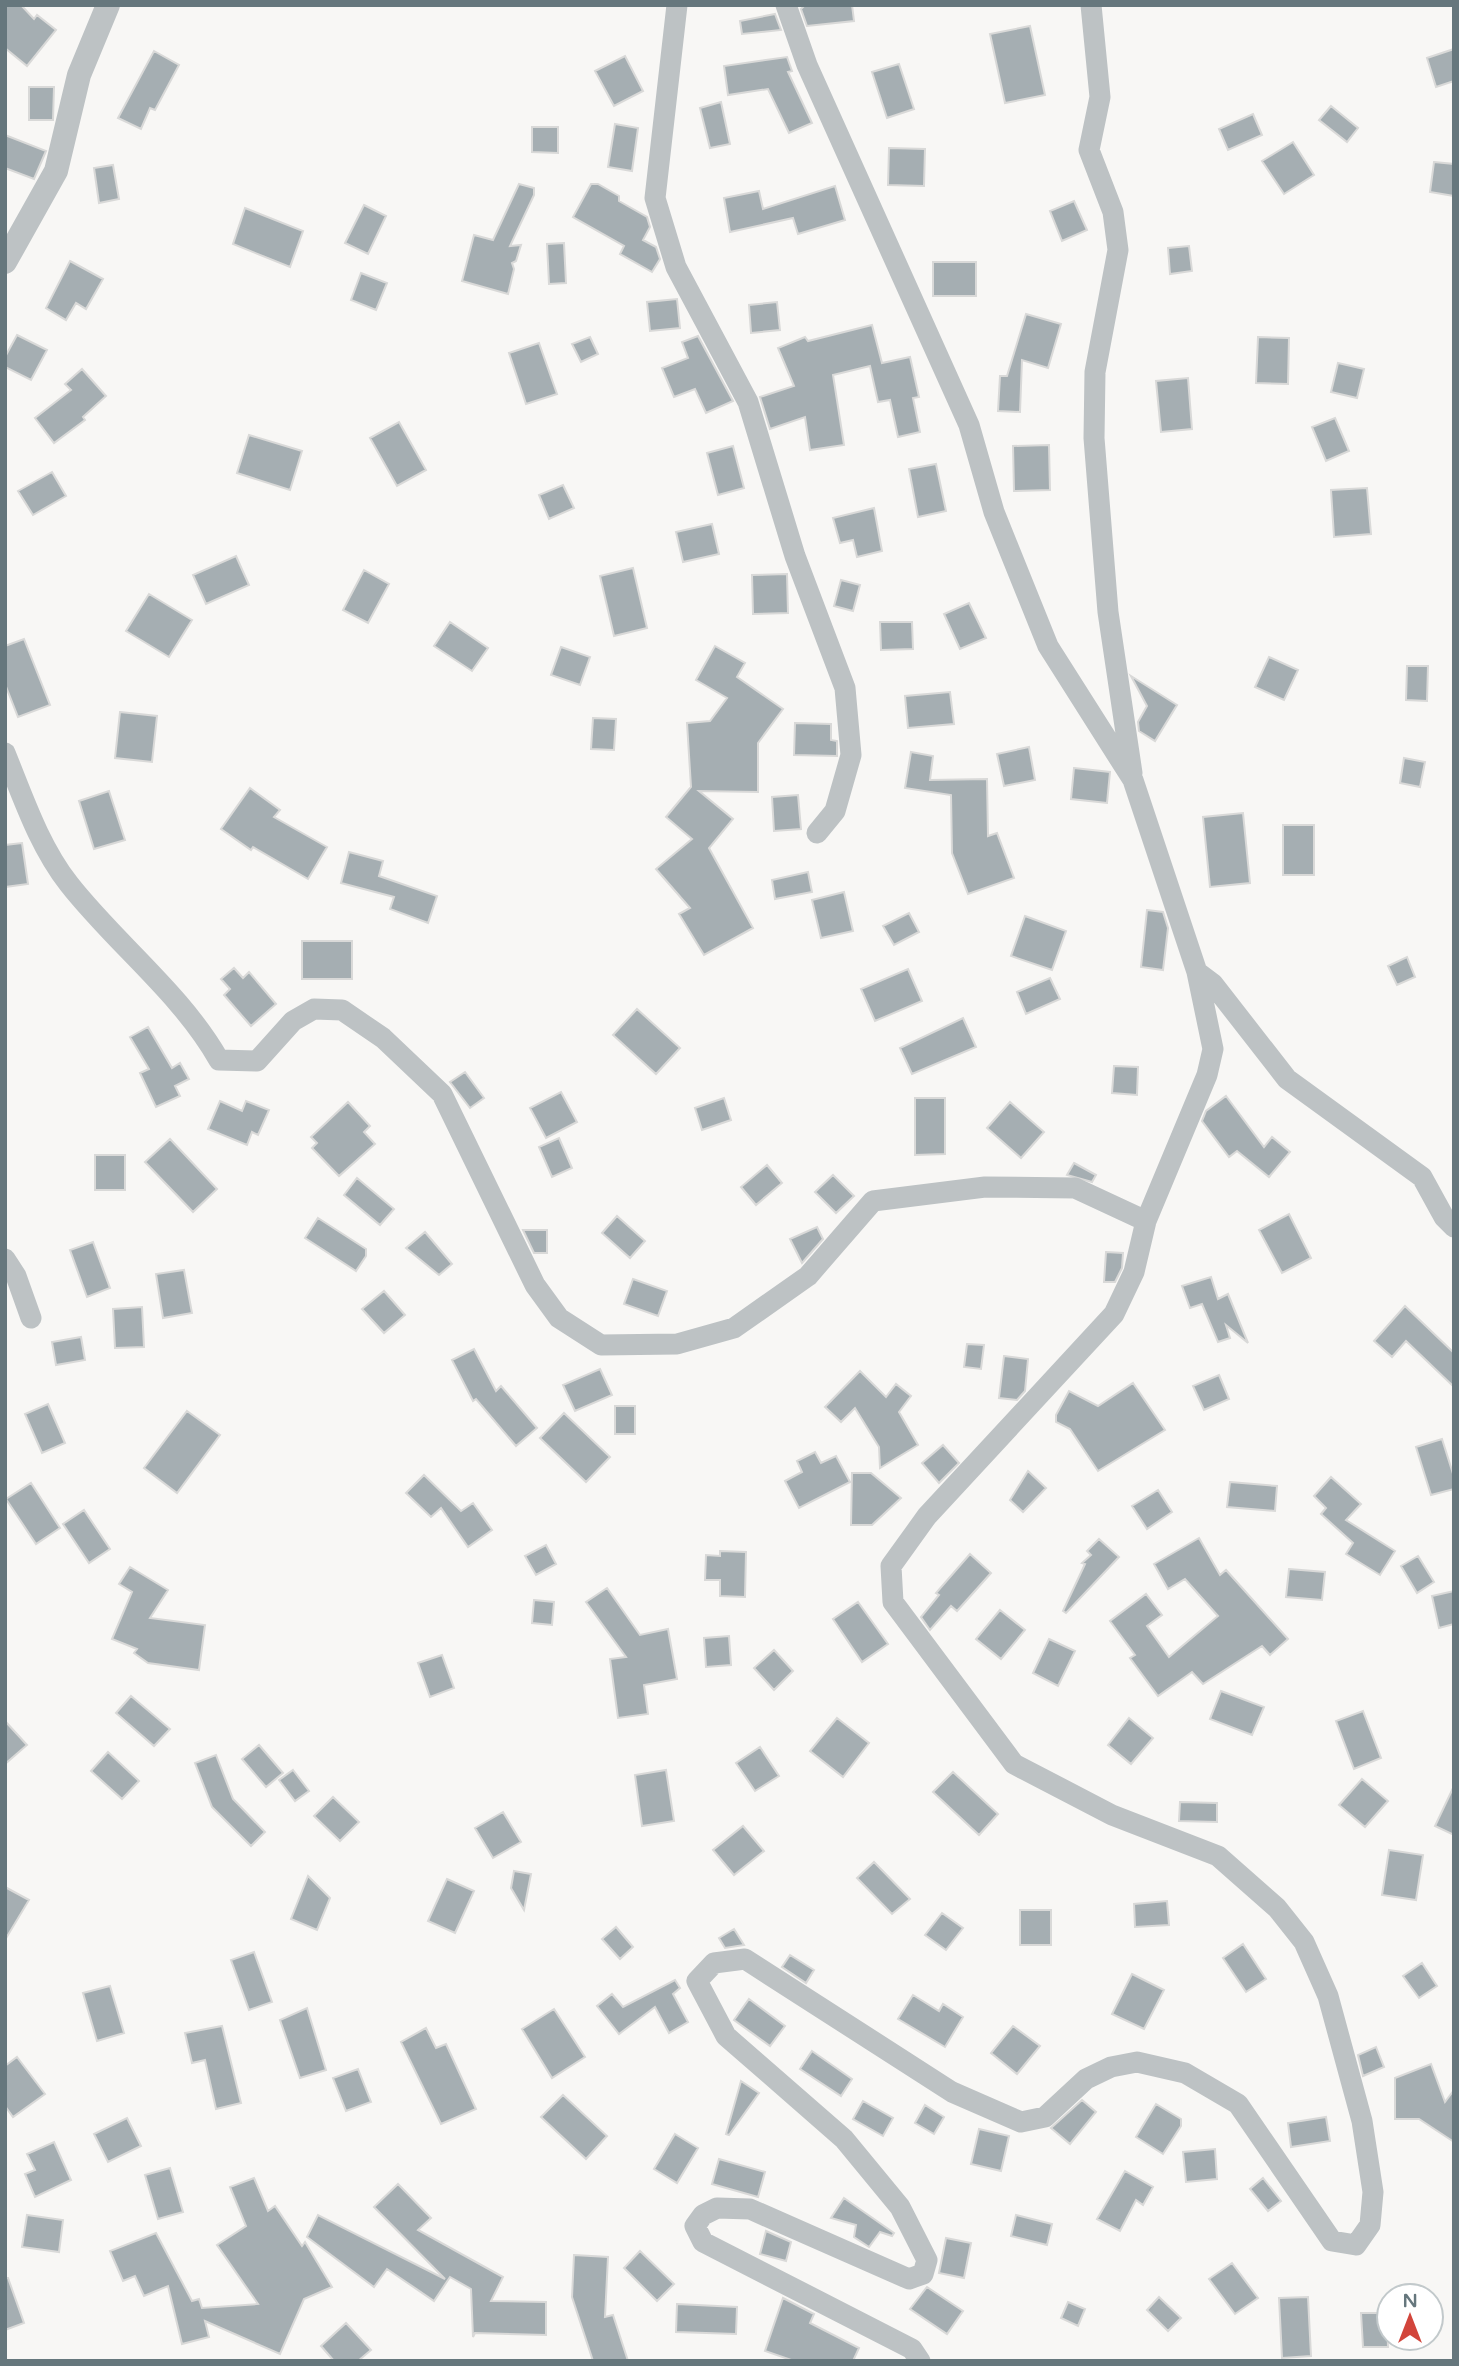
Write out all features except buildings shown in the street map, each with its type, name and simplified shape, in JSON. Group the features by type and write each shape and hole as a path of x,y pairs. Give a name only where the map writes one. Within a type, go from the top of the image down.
{"street":[{"path":"5,262 56,171 79,75 108,5"},
{"path":"677,5 655,198 676,267 748,402 795,556 845,688 851,754 835,811 817,833"},
{"path":"786,5 807,65 968,425 994,512 1048,646 1133,780"},
{"path":"1078,5 1097,43"},
{"path":"920,2361 912,2350 703,2242 695,2226 703,2215 717,2208 750,2209 909,2279 923,2274 927,2260 900,2207 844,2139 726,2036 697,1981 714,1963 745,1959 952,2092 1021,2122 1045,2117 1086,2079 1111,2067 1137,2062 1185,2073 1238,2104 1332,2241 1356,2245 1370,2225 1373,2192 1362,2121 1328,1996 1304,1941 1278,1908 1218,1856 1112,1815 1014,1764 893,1602 891,1566 927,1516 1114,1314 1134,1272 1146,1221 1207,1075 1213,1049 1197,972 1133,780 1108,612 1094,438 1096,372 1118,250 1113,212 1089,150 1100,97 1097,43 1091,5"},
{"path":"5,753 34,826 68,883 202,1030 219,1060 257,1061 293,1021 314,1009 342,1010 383,1038 442,1094 535,1285 559,1318 601,1345 677,1344 734,1328 808,1276 873,1201 985,1187 1075,1188 1146,1221"},
{"path":"1197,972 1213,984 1287,1079 1422,1178 1444,1217 1454,1227"},
{"path":"5,1259 16,1276 31,1318"}]}
